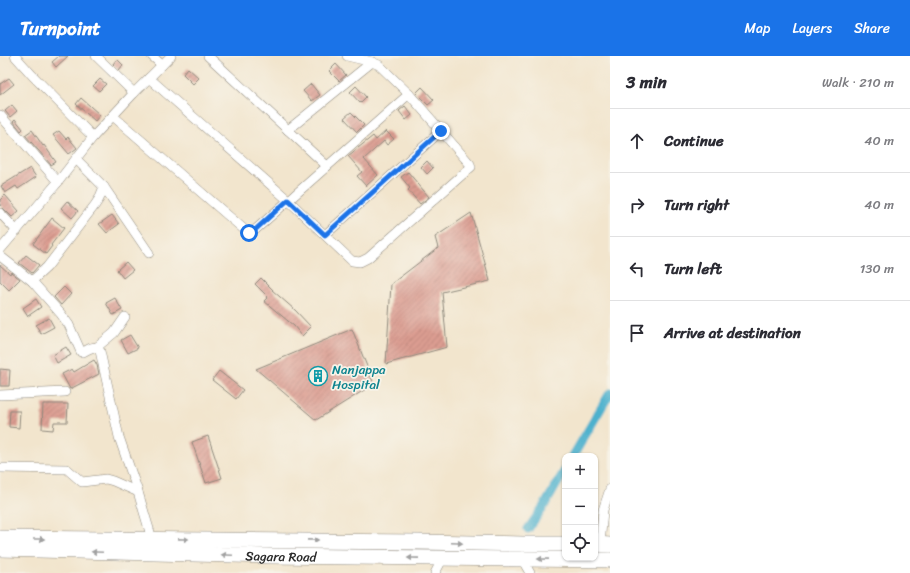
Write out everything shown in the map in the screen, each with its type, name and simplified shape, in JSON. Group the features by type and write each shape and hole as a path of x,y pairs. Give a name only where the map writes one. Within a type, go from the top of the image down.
{"highway":[{"name":"Sagara Road","path":"0,538 418,542 610,560"},
{"name":"Sagara Road","path":"0,549 271,556 443,558 523,552 562,545"}],"street":[{"path":"15,56 93,137"},
{"path":"96,56 134,93"},
{"path":"152,56 162,65"},
{"path":"0,250 58,182 93,137 171,56"},
{"path":"208,56 327,166"},
{"path":"149,78 288,200 352,261 356,262 365,260 471,167 409,94 378,66 372,62 347,56"},
{"path":"288,130 372,62"},
{"path":"114,116 246,232 249,233 255,230 409,94"},
{"path":"0,115 58,182"},
{"path":"325,235 441,131"},
{"path":"76,159 104,187 149,252"},
{"path":"32,281 47,267 97,202 104,187"},
{"path":"0,213 17,231"},
{"path":"0,256 32,281 69,325 82,352 93,347 97,347 114,333 125,317"},
{"path":"97,347 100,351 119,437 152,539"},
{"path":"0,395 65,392"},
{"path":"0,468 67,469 82,482 106,479 138,492"},
{"path":"602,545 603,510 610,489"},
{"path":"523,552 530,573"},
{"path":"435,573 443,558"}],"building":[{"path":"59,56 68,56 56,67 52,62"},
{"path":"117,59 123,65 119,70 113,64"},
{"path":"336,64 346,75 339,81 329,71"},
{"path":"188,68 199,78 193,84 183,74"},
{"path":"9,78 14,84 0,95 0,84"},
{"path":"100,79 106,84 99,91 93,86"},
{"path":"311,84 320,95 312,101 303,91"},
{"path":"356,86 366,97 360,103 350,92"},
{"path":"422,87 434,100 428,105 416,93"},
{"path":"81,98 100,115 95,121 76,104"},
{"path":"12,105 17,111 10,117 5,111"},
{"path":"405,106 412,115 406,120 399,111"},
{"path":"351,112 364,125 357,132 344,118"},
{"path":"15,119 23,129 21,131 13,121"},
{"path":"32,130 56,162 51,165 25,135"},
{"path":"59,131 66,139 68,137 77,148 69,154 53,135"},
{"path":"386,131 394,139 387,145 384,141 364,159 378,175 366,186 357,176 362,172 348,156 373,136 376,140"},
{"path":"427,161 433,168 427,174 421,167"},
{"path":"30,168 36,177 18,189 16,186 5,193 1,186"},
{"path":"408,172 429,197 420,204 408,190 410,188 401,177"},
{"path":"5,195 19,211 12,217 0,205 0,200"},
{"path":"67,201 78,211 72,218 61,208"},
{"path":"471,213 490,281 442,292 447,347 386,364 391,284 438,248 435,237"},
{"path":"112,215 119,224 107,233 99,224"},
{"path":"52,218 64,228 46,254 33,244"},
{"path":"26,255 39,265 32,273 19,263"},
{"path":"126,262 133,270 123,278 117,270"},
{"path":"0,265 10,274 11,272 20,279 9,290 0,281"},
{"path":"261,278 311,327 302,336 294,326 264,301 268,297 255,284"},
{"path":"64,287 71,294 61,305 54,297"},
{"path":"115,298 122,310 113,315 106,303"},
{"path":"36,299 41,307 28,316 23,308"},
{"path":"49,318 54,327 41,334 36,325"},
{"name":"Nanjappa Hospital","path":"352,329 374,384 316,420 256,369"},
{"path":"130,335 138,348 128,353 121,340"},
{"path":"66,347 71,355 57,363 53,355"},
{"path":"94,360 99,374 70,389 62,374 72,369 74,372"},
{"path":"0,369 10,370 9,386 0,386"},
{"path":"219,371 243,390 236,399 212,380"},
{"path":"43,404 68,404 67,422 54,422 53,430 42,429"},
{"path":"10,411 20,411 19,428 9,427"},
{"path":"208,436 222,478 206,483 192,442"}],"waterway":[{"path":"575,453 610,393"},
{"path":"528,529 546,503 562,475"}],"place":[{"name":"Nanjappa Hospital","path":"318,376"}],"route":[{"path":"249,233 255,230 288,200 325,235 441,131"}]}
